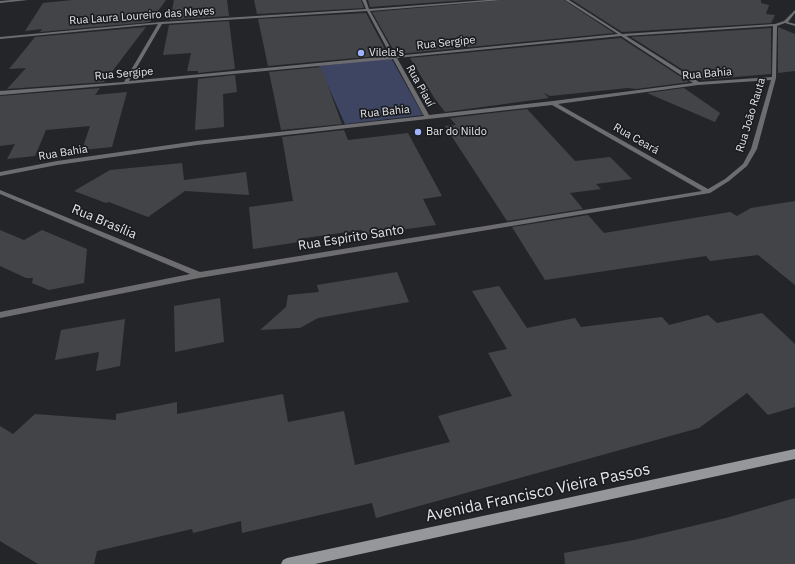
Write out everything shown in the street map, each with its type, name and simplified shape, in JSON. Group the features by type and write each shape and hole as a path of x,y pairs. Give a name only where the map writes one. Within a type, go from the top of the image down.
{"main road":[{"name":"Avenida Francisco Vieira Passos","path":"287,564 795,454"}],"street":[{"path":"0,2 26,0"},
{"name":"Rua Piauí","path":"364,0 393,57 427,117"},
{"name":"Rua Laura Loureiro das Neves","path":"0,38 161,22 368,10 501,0"},
{"path":"567,0 698,84"},
{"path":"775,25 785,22 795,11"},
{"path":"126,83 161,22"},
{"path":"785,22 795,25"},
{"name":"Rua Sergipe","path":"0,93 126,83 622,35 775,25"},
{"name":"Rua João Rauta","path":"708,192 727,180 745,165 754,149 774,78 775,25"},
{"name":"Rua Bahia","path":"0,174 57,163 197,143 553,103 698,84 774,78"},
{"name":"Rua Ceará","path":"553,103 708,192"},
{"name":"Rua Brasília","path":"0,192 199,275"},
{"name":"Rua Espírito Santo","path":"0,315 199,275 708,192"}],"shaded area":[{"path":"391,58 423,115 345,124 319,66"}],"building":[{"path":"73,0 166,0 150,22 40,32 42,29 25,31 43,3"},
{"path":"174,0 227,0 229,16 170,20"},
{"path":"254,0 361,0 364,8 257,14"},
{"path":"368,0 467,0 370,7"},
{"path":"504,0 564,0 614,33 398,54 394,51 372,12"},
{"path":"572,0 761,0 761,3 769,5 766,14 775,15 771,23 622,32"},
{"path":"366,13 388,55 268,66 258,19"},
{"path":"229,21 235,69 198,73 198,71 187,71 191,53 163,55 169,25"},
{"path":"146,27 104,82 7,89 26,68 9,69 35,37"},
{"path":"778,27 795,34 795,71 778,73"},
{"path":"771,28 771,74 699,80 631,37"},
{"path":"621,38 689,82 636,89 628,88 550,96 544,93 549,98 445,112 435,99 410,58"},
{"path":"321,67 342,124 281,130 269,72"},
{"path":"235,75 237,92 223,94 224,127 195,130 198,79"},
{"path":"100,88 95,95 127,92 112,147 82,150 90,126 46,130 35,156 7,159 15,144 0,146 0,96"},
{"path":"684,88 720,113 715,122 647,93"},
{"path":"527,109 575,161 610,157 632,179 596,184 601,189 570,193 583,209 507,221 445,126 456,125 450,118"},
{"path":"344,130 348,140 408,133 442,196 423,199 436,225 364,235 362,230 298,239 299,242 253,249 249,207 293,201 282,137"},
{"path":"182,163 184,180 246,172 249,195 185,191 148,217 109,202 106,203 74,191 110,170"},
{"path":"795,201 795,285 758,255 710,261 706,256 545,280 512,227 588,215 604,233 730,212 737,216 751,208"},
{"path":"0,230 24,240 42,230 87,249 84,283 49,290 32,283 33,278 26,278 0,266"},
{"path":"397,272 409,302 318,318 300,328 260,330 286,307 288,295 319,292 317,285"},
{"path":"499,286 527,328 575,318 581,327 662,317 669,325 708,315 717,323 762,313 795,344 795,407 768,415 747,393 699,428 376,518 372,503 242,533 241,521 193,533 192,529 97,551 94,564 38,564 0,541 0,426 13,434 35,414 116,420 116,414 177,402 177,414 283,394 288,422 344,411 355,465 450,442 438,416 512,396 488,353 507,349 472,291"},
{"path":"220,298 224,342 175,352 174,306"},
{"path":"125,319 120,366 96,371 99,352 55,360 61,330"},
{"path":"795,498 795,564 565,564 564,553 634,540 726,518"}],"place":[{"name":"Vilela's","path":"361,53"},
{"name":"Bar do Nildo","path":"418,132"}]}
